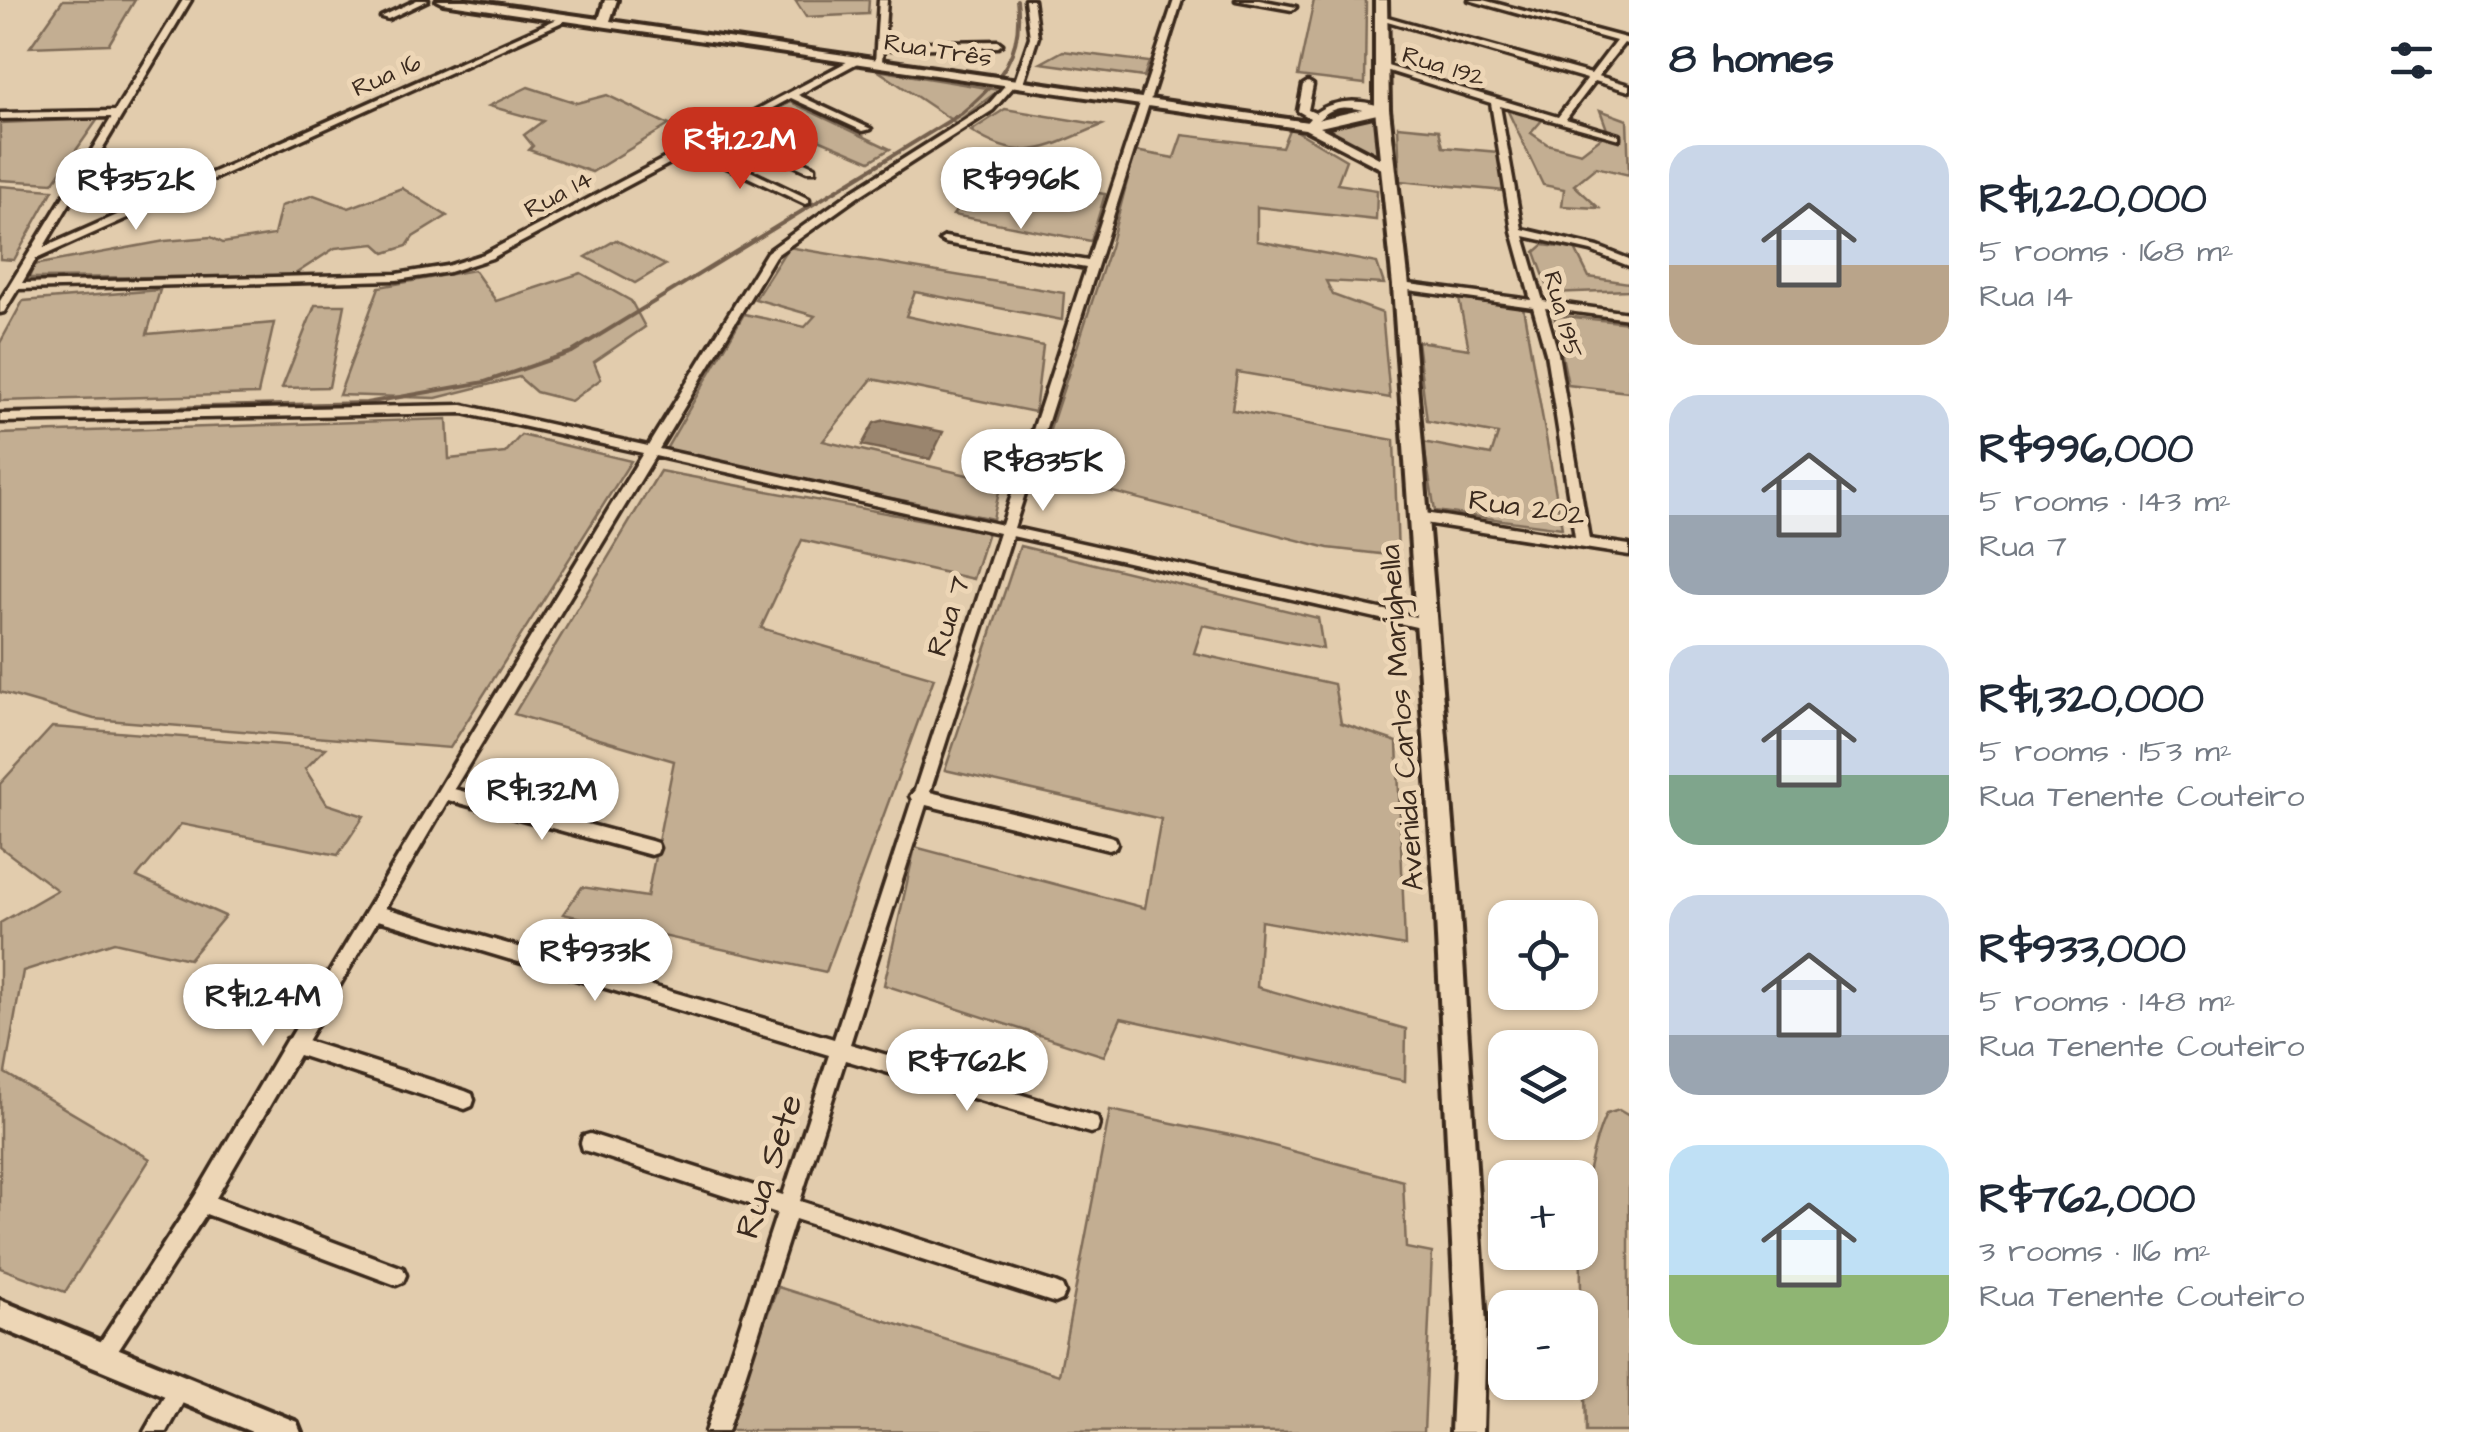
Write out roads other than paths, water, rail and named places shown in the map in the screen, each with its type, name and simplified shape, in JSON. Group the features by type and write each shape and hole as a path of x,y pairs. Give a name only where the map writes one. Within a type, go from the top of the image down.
{"main road":[{"name":"Rua Três","path":"443,0 1016,84 1311,121 1382,109"},
{"path":"604,22 610,0"},
{"name":"Avenida Carlos Marighella","path":"1381,0 1382,109 1401,286 1447,897 1472,1325 1467,1432"},
{"name":"Rua Três","path":"1311,121 1388,166"},
{"path":"0,1314 287,1432"}],"street":[{"path":"0,310 187,0"},
{"path":"384,17 424,0"},
{"path":"878,62 883,0"},
{"path":"102,1357 202,1203 461,764 771,254 857,192 990,108 1016,84 1034,36 1029,0"},
{"name":"Rua 7","path":"879,919 1178,0"},
{"path":"1240,0 1292,7"},
{"path":"1473,0 1626,41 1560,121"},
{"name":"Rua 16","path":"32,257 567,18"},
{"path":"1381,18 1629,88"},
{"path":"882,46 998,44"},
{"name":"Rua 14","path":"16,286 396,277 449,269 488,256 858,59"},
{"name":"Rua 192","path":"1382,68 1616,138"},
{"path":"1308,85 1303,111 1311,121"},
{"path":"791,95 866,129"},
{"name":"Rua 195","path":"1495,102 1517,231 1552,354 1582,540"},
{"path":"0,116 116,114"},
{"path":"726,129 811,169"},
{"path":"692,147 806,201"},
{"path":"1517,231 1594,249 1629,263"},
{"path":"945,240 1090,265"},
{"path":"1401,286 1629,316"},
{"path":"0,418 450,407 1425,624"},
{"name":"Rua 202","path":"1418,517 1629,550"},
{"path":"444,793 652,848"},
{"path":"918,796 1110,843"},
{"path":"375,912 839,1053 1090,1124"},
{"name":"Rua Sete","path":"716,1432 879,919"},
{"path":"293,1045 465,1100"},
{"path":"590,1143 1055,1294"},
{"path":"202,1203 396,1275"},
{"path":"155,1432 180,1388"}],"waterway":[{"path":"0,412 366,403 485,382 572,352 962,113 1007,64 1017,36 1017,0"}]}
